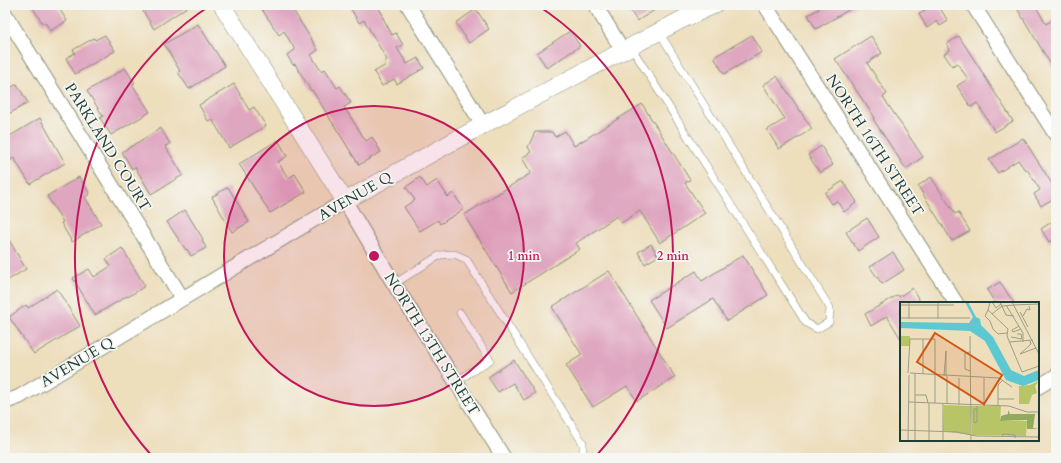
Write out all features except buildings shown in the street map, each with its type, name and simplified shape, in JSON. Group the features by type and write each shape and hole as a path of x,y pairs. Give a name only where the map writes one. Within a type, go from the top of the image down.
{"street":[{"name":"NORTH 13TH STREET","path":"222,5 345,201 394,284 455,382 504,458"},
{"path":"408,5 483,125"},
{"path":"595,5 627,49"},
{"name":"AVENUE Q","path":"5,402 19,398 182,298 345,201 483,125 659,32 714,5"},
{"name":"NORTH 16TH STREET","path":"766,5 955,302"},
{"path":"973,5 1056,135"},
{"name":"PARKLAND COURT","path":"5,14 182,298"},
{"path":"1039,386 1056,376"}],"lane":[{"path":"627,49 806,323 817,329 829,322 830,308 659,32"},
{"path":"394,284 440,255 454,254 466,259 583,443 583,453 581,458"},
{"path":"455,382 490,360 460,313"}]}
